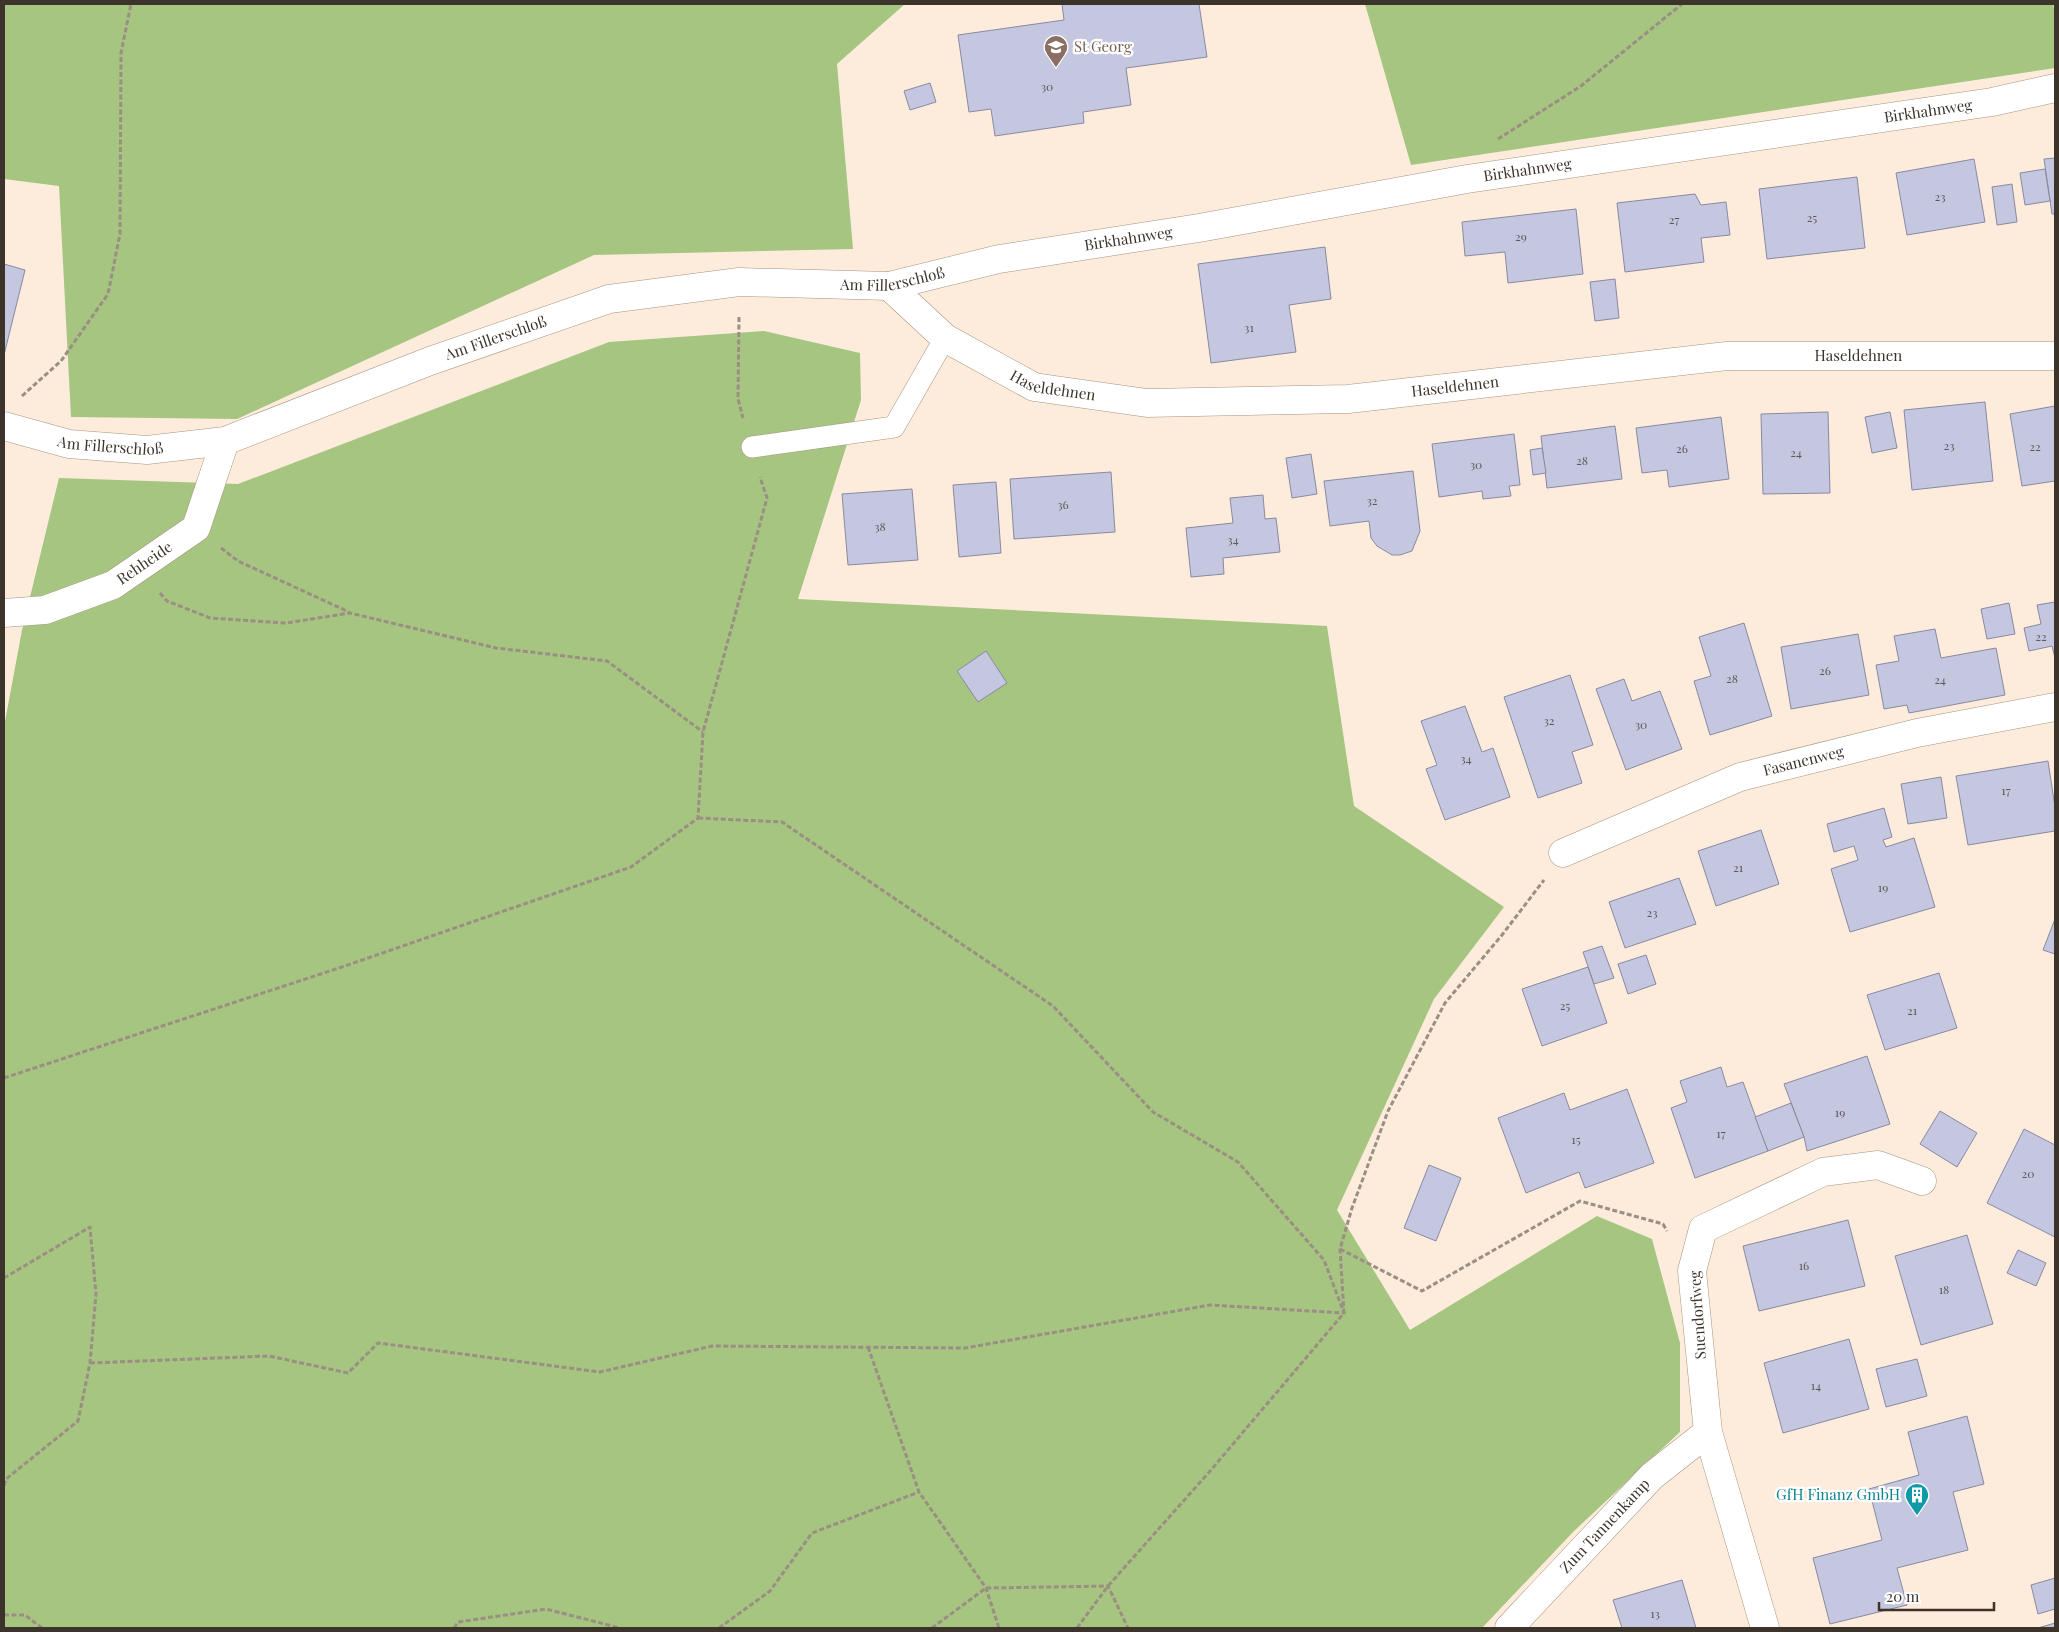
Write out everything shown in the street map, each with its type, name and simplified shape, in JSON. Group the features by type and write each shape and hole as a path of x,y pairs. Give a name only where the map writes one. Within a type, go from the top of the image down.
{"street":[{"name":"Birkhahnweg","path":"999,259 1199,228 1467,179 1992,102 2055,88"},
{"name":"Am Fillerschloß","path":"4,426 69,444 147,450 225,441 430,361 610,299 739,282 889,286 999,259"},
{"name":"Haseldehnen","path":"889,286 945,338 1034,387 1147,403 1348,399 1727,356 2055,356"},
{"path":"196,528 225,441"},
{"name":"Rehheide","path":"4,613 45,610 113,585 196,528"},
{"name":"Fasanenweg","path":"1563,853 1740,777 1917,733 2055,707"},
{"name":"Suendorfweg","path":"1765,1628 1708,1432 1692,1271 1702,1230 1823,1172 1878,1165 1922,1181"},
{"name":"Zum Tannenkamp","path":"1509,1628 1652,1476 1708,1432"}],"lane":[{"path":"752,447 894,427 945,338"}],"path":[{"path":"18,399 61,361 108,294 120,234 121,53 131,4"},
{"path":"1467,179 1491,143 1581,86 1682,4"},
{"path":"698,818 703,732 767,498 738,398 739,282"},
{"path":"196,528 238,561 350,612 496,648 607,661 703,732"},
{"path":"138,568 166,601 210,618 286,622 350,612"},
{"path":"4,1078 324,973 631,867 698,818 782,822 1053,1006 1153,1112 1238,1162 1324,1260 1344,1314"},
{"path":"1077,1628 1108,1586 1211,1470 1344,1314 1340,1249 1352,1208 1388,1111 1445,1003 1502,935 1563,853"},
{"path":"1340,1249 1422,1291 1580,1201 1663,1224 1692,1271"},
{"path":"4,1278 90,1227 96,1294 90,1363 78,1421 6,1479 4,1487"},
{"path":"90,1363 269,1356 348,1373 378,1343 600,1372 712,1346 965,1348 1210,1305 1344,1314"},
{"path":"868,1347 919,1492 986,1588 999,1628"},
{"path":"719,1628 770,1591 812,1533 919,1492"},
{"path":"932,1628 986,1588 1108,1586"},
{"path":"1108,1586 1128,1628"},
{"path":"454,1628 458,1622 546,1609 620,1628"},
{"path":"4,1615 25,1615 42,1628"}],"green space":[{"path":"4,4 905,4 837,64 853,249 594,255 237,419 71,417 59,186 4,179"},
{"path":"1365,4 2053,4 2055,15 2055,68 1411,165"},
{"path":"764,331 860,353 861,400 798,599 1327,626 1354,806 1504,907 1434,999 1337,1210 1410,1330 1597,1216 1652,1239 1680,1343 1680,1432 1574,1531 1482,1628 4,1628 4,727 22,630 59,478 238,484 609,342"}],"building":[{"path":"1062,4 1199,4 1207,57 1126,68 1131,105 1083,112 1084,123 995,136 991,109 969,112 958,35 1064,20"},
{"path":"930,83 936,102 910,110 904,91"},
{"path":"2055,158 2055,214 2052,214 2044,159"},
{"path":"1974,159 1985,222 1907,235 1896,173"},
{"path":"2045,169 2050,201 2025,205 2020,173"},
{"path":"1857,177 1865,248 1767,259 1759,189"},
{"path":"2012,184 2017,222 1997,225 1992,187"},
{"path":"1695,194 1701,205 1726,202 1730,235 1701,238 1704,262 1625,272 1617,203"},
{"path":"1576,209 1583,274 1508,283 1505,252 1465,256 1462,222"},
{"path":"1325,247 1331,299 1289,305 1296,352 1211,363 1198,264"},
{"path":"4,264 25,270 4,355"},
{"path":"1615,279 1619,318 1595,321 1590,282"},
{"path":"1985,402 1993,481 1912,490 1904,410"},
{"path":"2055,406 2055,481 2022,486 2010,414"},
{"path":"1828,412 1830,493 1763,494 1761,414"},
{"path":"1890,412 1897,448 1872,453 1865,417"},
{"path":"1721,417 1729,479 1669,487 1667,470 1642,473 1636,428"},
{"path":"1615,426 1622,479 1547,488 1541,436"},
{"path":"1514,434 1520,485 1509,486 1511,496 1483,499 1482,491 1439,497 1432,444"},
{"path":"1542,448 1546,473 1533,475 1530,450"},
{"path":"1311,454 1317,494 1292,498 1286,458"},
{"path":"1413,471 1420,531 1412,551 1400,555 1392,555 1377,546 1371,538 1369,521 1330,526 1324,481"},
{"path":"1111,472 1115,532 1014,539 1010,479"},
{"path":"996,482 1001,553 959,557 953,485"},
{"path":"912,489 918,560 848,565 842,494"},
{"path":"1263,495 1265,519 1276,518 1280,552 1223,558 1224,574 1191,577 1186,528 1233,523 1230,498"},
{"path":"2055,602 2055,658 2052,646 2029,651 2024,628 2041,624 2037,605"},
{"path":"2009,603 2015,634 1987,639 1981,609"},
{"path":"1744,623 1772,716 1710,735 1694,681 1711,676 1699,637"},
{"path":"1935,629 1941,658 1996,648 2005,695 1909,713 1907,705 1884,709 1876,665 1899,661 1894,636"},
{"path":"1858,634 1869,695 1791,709 1781,647"},
{"path":"986,651 1007,683 978,702 957,671"},
{"path":"1570,675 1593,745 1572,752 1582,783 1538,798 1504,697"},
{"path":"1624,679 1632,701 1660,691 1682,749 1626,770 1596,689"},
{"path":"1465,706 1482,752 1493,748 1510,797 1445,820 1426,769 1437,765 1421,721"},
{"path":"2048,761 2055,807 2055,831 1968,845 1956,776"},
{"path":"1941,777 1947,818 1908,824 1901,784"},
{"path":"1884,808 1892,837 1883,840 1886,847 1914,838 1935,907 1850,932 1831,869 1858,860 1854,846 1834,852 1827,824"},
{"path":"1761,830 1779,884 1716,906 1698,851"},
{"path":"1679,878 1696,924 1625,948 1609,902"},
{"path":"2055,919 2055,954 2043,950"},
{"path":"1602,946 1614,978 1594,984 1583,952"},
{"path":"1646,955 1656,984 1628,994 1618,964"},
{"path":"1588,967 1607,1023 1542,1046 1522,989"},
{"path":"1939,973 1957,1028 1885,1050 1867,995"},
{"path":"1867,1056 1890,1124 1807,1151 1804,1137 1784,1084"},
{"path":"1721,1067 1727,1087 1743,1082 1768,1151 1695,1178 1671,1108 1687,1102 1680,1081"},
{"path":"1627,1089 1654,1163 1585,1188 1579,1172 1526,1193 1498,1118 1564,1093 1570,1110"},
{"path":"1791,1103 1804,1137 1768,1151 1755,1117"},
{"path":"1940,1111 1977,1133 1957,1167 1920,1144"},
{"path":"2024,1129 2055,1145 2055,1237 1987,1203"},
{"path":"1429,1165 1461,1178 1436,1241 1404,1228"},
{"path":"1848,1220 1865,1286 1759,1311 1743,1246"},
{"path":"1967,1235 1993,1324 1921,1345 1895,1256"},
{"path":"2018,1250 2046,1263 2036,1286 2007,1273"},
{"path":"1849,1339 1869,1409 1783,1433 1764,1363"},
{"path":"1917,1359 1927,1396 1886,1407 1876,1369"},
{"name":"GfH Finanz GmbH","path":"1967,1416 1984,1484 1953,1492 1968,1550 1897,1568 1907,1605 1830,1624 1813,1558 1882,1540 1869,1489 1919,1475 1908,1432"},
{"path":"2055,1578 2055,1609 2038,1614 2031,1585"},
{"path":"1682,1580 1696,1628 1622,1628 1613,1600"},
{"path":"2055,1623 2055,1628 2038,1628"}],"place":[{"name":"St Georg","path":"1056,68"},
{"name":"GfH Finanz GmbH","path":"1917,1516"}]}
